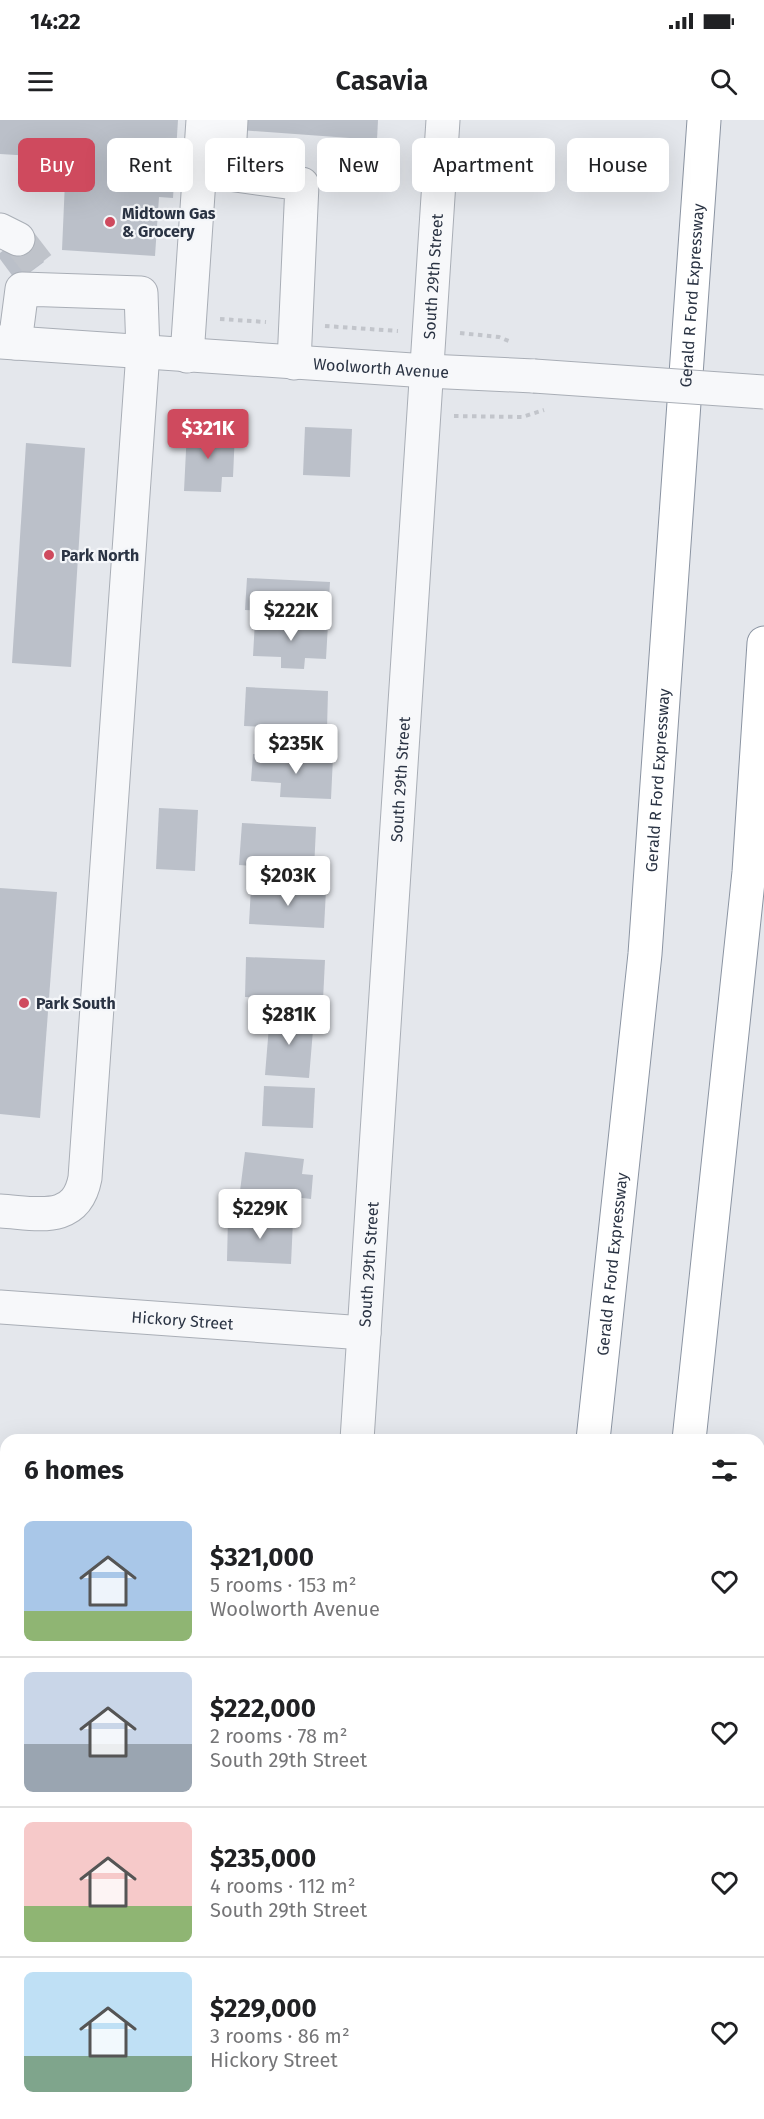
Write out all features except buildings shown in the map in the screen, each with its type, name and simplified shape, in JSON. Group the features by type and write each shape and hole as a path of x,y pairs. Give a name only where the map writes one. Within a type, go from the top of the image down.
{"highway":[{"name":"Gerald R Ford Expressway","path":"594,1434 645,954 704,120"},
{"path":"690,1434 747,895 764,643"}],"street":[{"path":"187,356 203,120"},
{"path":"231,120 228,174 302,184 294,363"},
{"name":"South 29th Street","path":"357,1434 443,120"},
{"path":"0,1211 58,1213 78,1200 85,1178 143,352 141,294 27,280 8,343"},
{"name":"Woolworth Avenue","path":"8,343 764,392"},
{"name":"Hickory Street","path":"0,1307 364,1333"}],"path":[{"path":"189,317 429,333 480,334 499,337 519,345"},
{"path":"424,415 522,417 545,410"}],"tunnel":[{"path":"18,239 39,266"}],"place":[{"name":"Midtown Gas & Grocery","path":"110,222"},
{"name":"Park North","path":"49,555"},
{"name":"Park South","path":"24,1003"}]}
